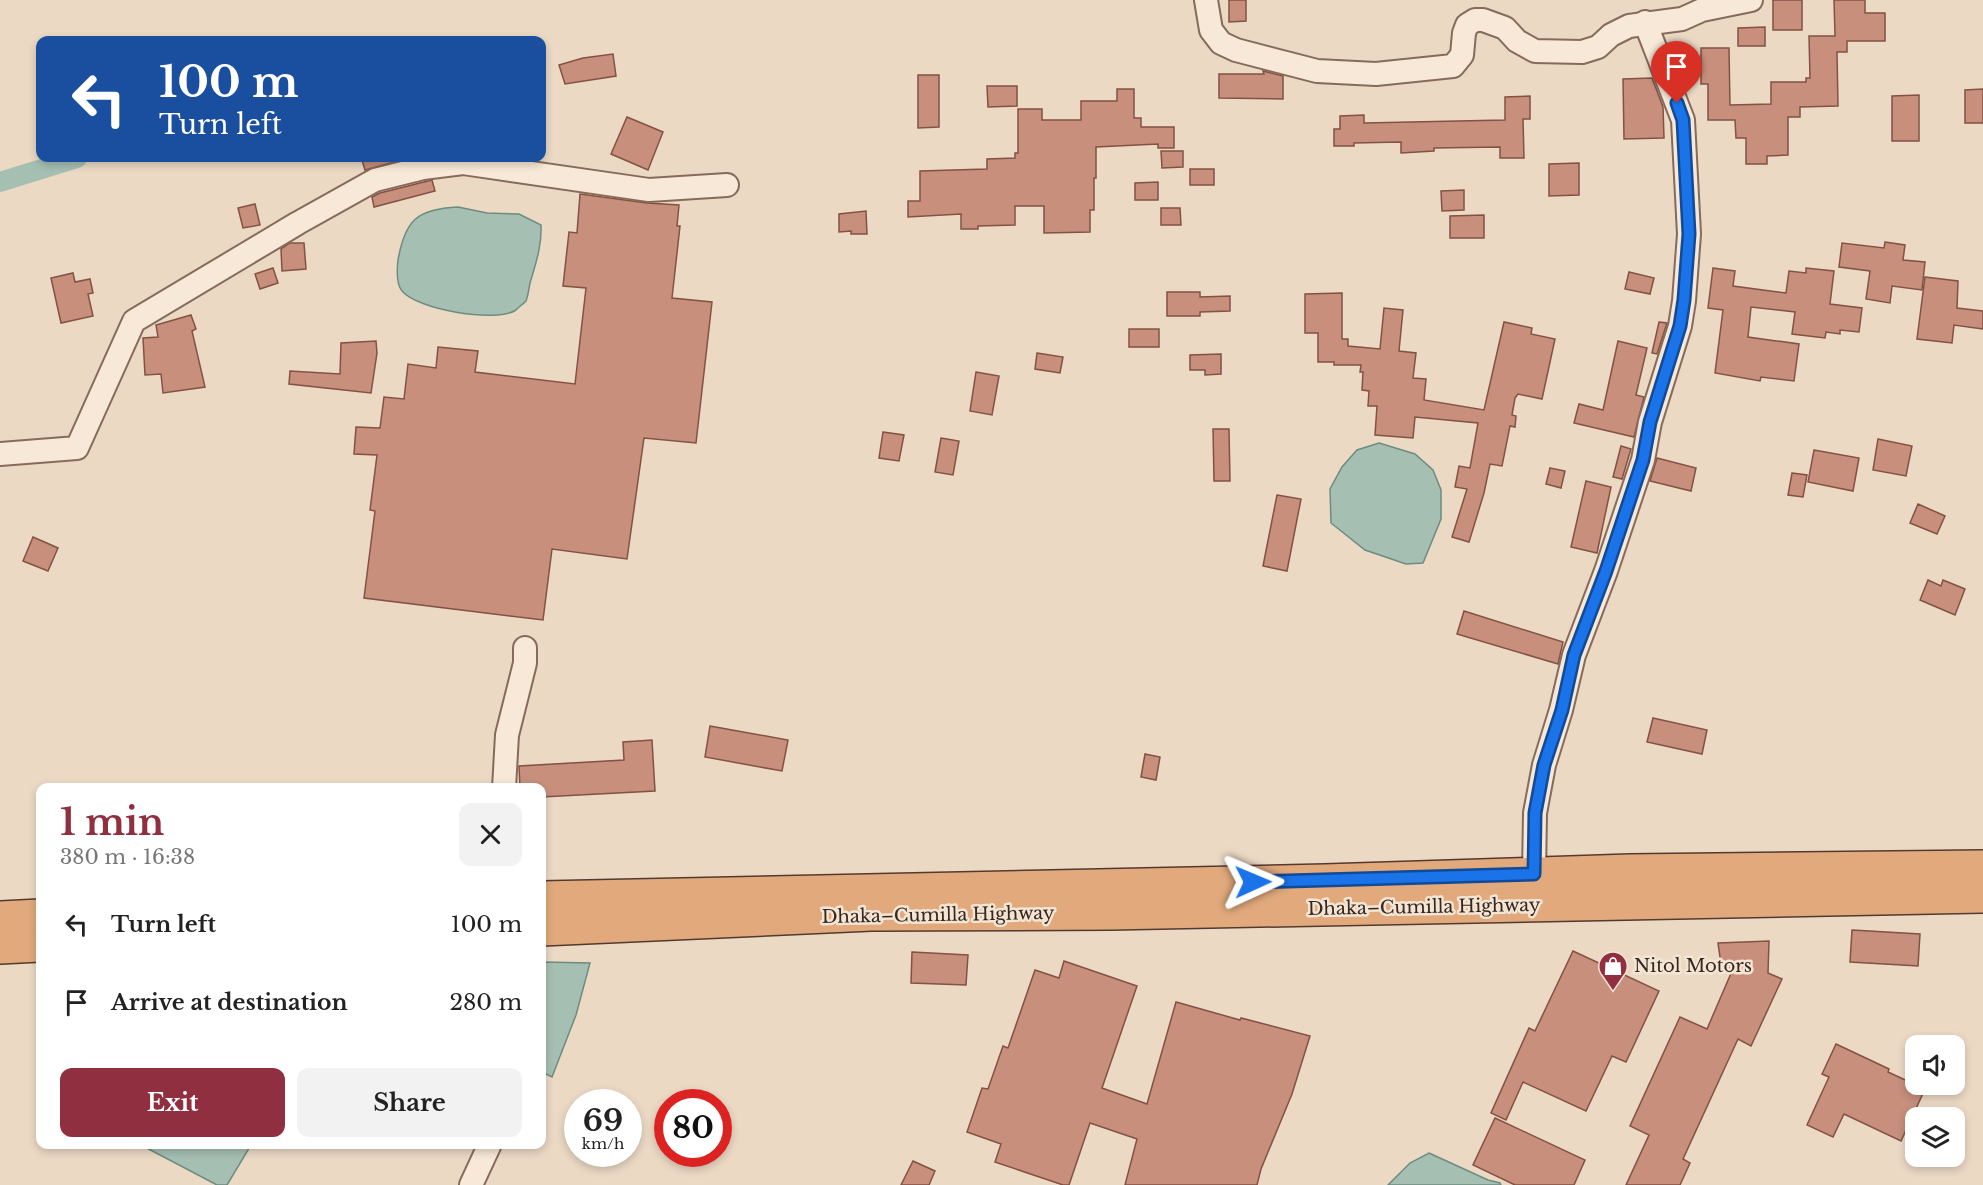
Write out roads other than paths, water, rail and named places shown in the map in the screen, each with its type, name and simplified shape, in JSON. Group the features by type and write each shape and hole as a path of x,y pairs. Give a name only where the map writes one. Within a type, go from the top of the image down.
{"highway":[{"name":"Dhaka–Cumilla Highway","path":"546,898 1145,885 1630,871 1983,867"},
{"name":"Dhaka–Cumilla Highway","path":"546,929 871,914 1123,913 1983,896"},
{"path":"0,918 36,916"},
{"path":"0,947 36,945"}],"street":[{"path":"1206,0 1210,30 1221,44 1317,71 1376,74 1454,66 1462,55 1467,25 1475,20 1483,20 1505,28 1517,41 1535,51 1582,52 1598,47 1611,35 1629,26 1645,22 1682,19 1702,10 1751,0"},
{"path":"1534,874 1535,813 1544,765 1562,710 1574,655 1606,571 1643,460 1650,422 1680,326 1684,300 1689,234 1683,120 1645,22"},
{"path":"0,454 77,448 134,321 375,180 423,168 463,163 649,190 727,185"},
{"path":"504,783 507,735 525,663 525,648"},
{"path":"471,1185 488,1149"}],"waterway":[{"path":"0,182 64,162"}],"place":[{"name":"Nitol Motors","path":"1613,992"}]}
